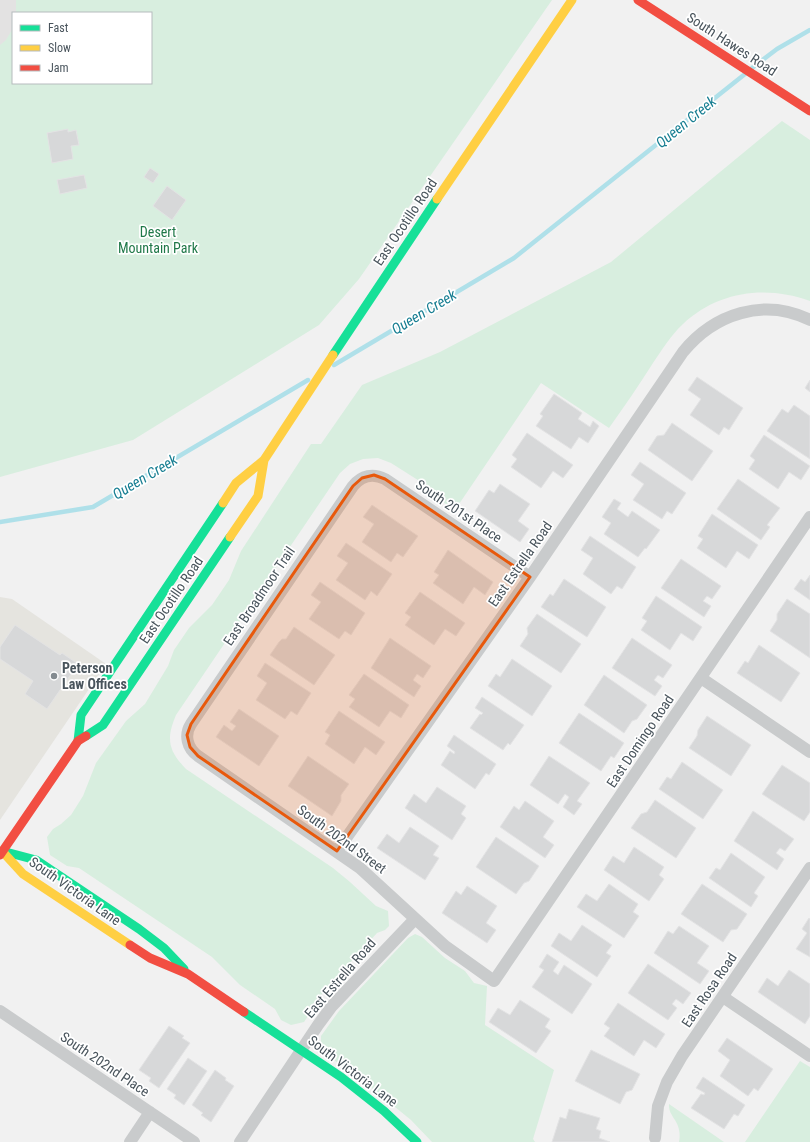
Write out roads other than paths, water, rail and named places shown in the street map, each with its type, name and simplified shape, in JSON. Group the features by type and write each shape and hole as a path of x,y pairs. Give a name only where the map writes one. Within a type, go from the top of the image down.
{"main road":[{"name":"East Ocotillo Road","path":"78,741 81,715 236,483 264,460 362,310 572,0"},
{"name":"South Hawes Road","path":"638,0 810,111"},
{"name":"East Ocotillo Road","path":"1,853 78,741 103,725 258,496 264,460"},
{"name":"South Victoria Lane","path":"1,853 36,860 139,929 164,948 188,974"},
{"name":"South Victoria Lane","path":"1,853 26,876 112,934 150,958 188,974 341,1076 384,1111 418,1142"}],"street":[{"name":"East Estrella Road","path":"337,851 530,577 683,352 702,332 725,318 743,312 765,310 778,311 792,313 810,320"},
{"name":"South 201st Place","path":"369,476 378,476 385,479 530,577"},
{"name":"East Broadmoor Trail","path":"188,743 187,735 191,724 353,486 362,478 369,476"},
{"name":"East Domingo Road","path":"494,981 810,517"},
{"path":"701,678 810,752"},
{"name":"South 202nd Street","path":"188,743 192,751 198,756 360,868 444,946 494,981"},
{"name":"East Rosa Road","path":"655,1138 658,1106 667,1082 682,1056 810,868"},
{"name":"East Estrella Road","path":"240,1142 332,1006 415,919"},
{"path":"723,997 810,1056"},
{"name":"South 202nd Place","path":"0,1011 194,1142"},
{"path":"130,1142 150,1112"}],"waterway":[{"name":"Queen Creek","path":"752,68 777,49 810,30"},
{"name":"Queen Creek","path":"334,365 514,258 745,74"},
{"name":"Queen Creek","path":"0,522 93,507 308,380"}],"place":[{"name":"Peterson Law Offices","path":"54,676"}],"park label":[{"name":"Desert Mountain Park","path":"158,240"}]}
